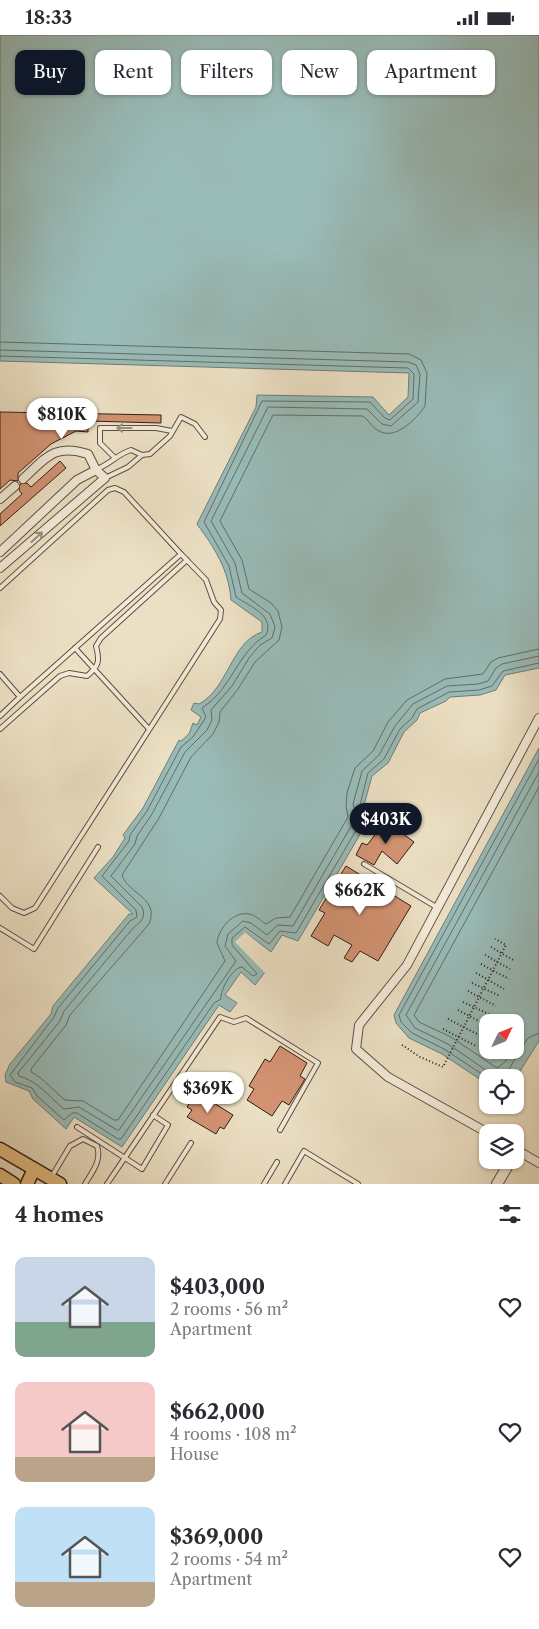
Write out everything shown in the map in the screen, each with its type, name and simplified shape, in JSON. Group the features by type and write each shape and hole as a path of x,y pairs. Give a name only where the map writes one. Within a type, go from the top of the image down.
{"main road":[{"path":"0,1149 55,1181"},
{"path":"27,1184 34,1169"},
{"path":"0,1175 14,1184"}],"street":[{"path":"0,568 104,478 96,470 88,454 75,450 52,452 23,479"},
{"path":"0,552 77,480 96,470"},
{"path":"0,499 15,486"},
{"path":"479,1128 388,1077 356,1049 359,1025 407,965 539,718"},
{"path":"524,1155 539,1163"},
{"path":"497,1184 506,1169"}],"lane":[{"path":"96,470 108,464 121,453 131,450 142,455 150,454 170,436 181,417 195,424 205,437"},
{"path":"115,458 100,443 100,428 156,428 172,431"},
{"path":"104,478 128,467 142,455"},
{"path":"0,588 108,490 115,488 124,492 206,580 214,602 221,610 220,619 35,908 24,913 12,908 0,896"},
{"path":"0,715 181,554"},
{"path":"0,729 55,679 69,673 87,676 98,667 99,658 96,645 101,638 187,560"},
{"path":"75,648 149,729"},
{"path":"0,674 20,697"},
{"path":"0,928 34,949 98,847"},
{"path":"364,864 438,908"},
{"path":"107,1184 220,1017 234,1023 246,1018 318,1063 280,1130"},
{"path":"77,1127 142,1169 168,1125 153,1115"},
{"path":"55,1181 70,1146 83,1139 97,1146 100,1154 98,1162 85,1184"},
{"path":"165,1184 191,1143"},
{"path":"285,1184 304,1151 358,1184"},
{"path":"264,1184 276,1162"}],"path":[{"path":"402,1045 420,1057 443,1067 506,945 495,939"},
{"path":"491,947 513,959"},
{"path":"485,955 510,969"},
{"path":"481,964 509,979"},
{"path":"476,973 504,989"},
{"path":"472,983 500,996"},
{"path":"468,991 496,1006"},
{"path":"463,1001 489,1014"},
{"path":"458,1010 479,1021"},
{"path":"448,1019 479,1035"},
{"path":"443,1029 476,1046"}],"water":[{"path":"0,35 539,35 539,668 505,675 496,690 480,695 450,697 446,701 420,713 417,720 404,732 388,763 372,776 364,805 373,812 298,941 282,935 271,952 245,932 236,942 265,972 255,985 241,972 225,995 237,1003 230,1012 219,1005 122,1147 74,1117 66,1129 33,1099 29,1091 6,1082 5,1075 10,1064 51,1014 53,1006 129,914 133,914 94,878 113,857 125,838 123,835 143,808 179,740 181,741 189,734 193,723 197,725 201,717 191,710 194,703 199,704 209,697 217,688 243,645 252,637 262,632 262,622 231,600 230,589 220,559 197,524 256,407 257,395 373,397 389,415 408,397 409,373 0,361"},
{"path":"539,748 539,1041 521,1069 479,1069 479,1079 442,1054 409,1038 396,1023 394,1015"}],"pier":[{"path":"245,932 273,955 245,935 239,942 267,970 266,974 235,942"}],"building":[{"path":"0,412 161,415 161,423 88,421 88,432 76,431 51,444 18,473 18,481 10,480 0,489"},
{"path":"60,461 66,468 0,526 0,514 22,494 19,490 20,484 27,483 31,487"},
{"path":"386,821 414,842 397,864 382,851 374,865 356,855 362,843 367,845"},
{"path":"346,866 411,906 378,961 360,951 352,962 344,958 352,945 334,935 328,946 311,936 325,913 319,910"},
{"path":"280,1046 307,1063 300,1076 305,1079 289,1105 282,1101 272,1116 247,1100 254,1089 249,1086 265,1059 270,1062"},
{"path":"196,1092 233,1115 224,1129 220,1127 216,1134 187,1117 192,1110 187,1107"}]}
